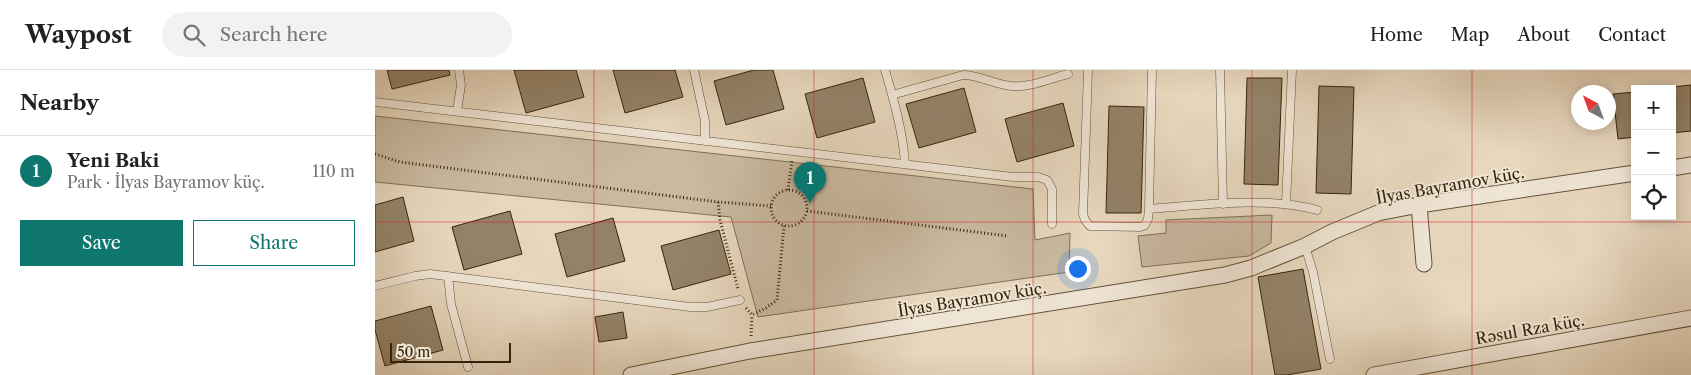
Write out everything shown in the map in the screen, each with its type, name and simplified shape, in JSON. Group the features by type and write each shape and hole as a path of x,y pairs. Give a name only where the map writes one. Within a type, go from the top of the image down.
{"street":[{"path":"1676,167 1691,165"},
{"name":"İlyas Bayramov küç.","path":"631,375 653,373 750,351 1225,276 1251,268 1305,246 1378,213 1419,205 1631,174"},
{"path":"1419,205 1425,264"},
{"name":"Rəsul Rza küç.","path":"1374,375 1691,318"}],"lane":[{"path":"457,111 461,85 459,70"},
{"path":"694,70 705,121 705,141"},
{"path":"885,70 904,142 905,164"},
{"path":"1088,70 1083,214 1090,226 1140,227 1145,225 1148,219 1149,208 1152,70"},
{"path":"1220,70 1223,204"},
{"path":"1286,204 1292,70"},
{"path":"892,95 963,75 973,75 1010,86 1021,86 1068,74"},
{"path":"375,102 1013,177 1038,177 1047,180 1052,189 1052,224"},
{"path":"1149,208 1223,204 1286,204 1317,210"},
{"path":"1305,246 1313,272 1330,359"},
{"path":"375,286 431,274 690,307 707,307 740,300"},
{"path":"447,276 451,304 468,368"}],"path":[{"path":"788,190 793,150"},
{"path":"375,154 400,162 718,202 771,206"},
{"path":"788,190 801,195 807,205 807,211 802,221 792,226 784,226 773,218 771,206 775,196 788,190"},
{"path":"718,202 720,220 740,300 752,314 750,351"},
{"path":"807,211 1008,236"},
{"path":"752,314 766,308 777,300 784,226"}],"shaded area":[{"path":"375,116 1033,189 1035,240 1070,233 1069,272 758,317 731,217 375,182"},
{"path":"1272,215 1271,243 1249,256 1142,267 1138,236 1166,233 1166,220"}],"building":[{"path":"387,70 449,70 450,75 392,89"},
{"path":"514,70 576,70 584,97 526,113"},
{"path":"613,70 675,70 683,97 625,113"},
{"path":"754,70 773,70 784,109 726,125 714,81"},
{"path":"863,78 875,122 817,138 805,94"},
{"path":"1247,78 1282,78 1278,185 1244,184"},
{"path":"1691,85 1691,131 1676,133 1676,87"},
{"path":"1319,86 1354,87 1351,194 1316,193"},
{"path":"964,88 976,132 919,148 906,104"},
{"path":"1631,92 1631,137 1618,139 1616,94"},
{"path":"1063,103 1074,146 1017,162 1005,119"},
{"path":"1109,106 1144,107 1141,213 1106,213"},
{"path":"403,197 414,241 375,252 375,205"},
{"path":"510,211 522,254 464,270 452,227"},
{"path":"613,218 625,261 567,277 555,234"},
{"path":"719,230 731,274 673,290 661,246"},
{"path":"1303,269 1321,369 1287,375 1275,375 1258,277"},
{"path":"431,306 443,350 385,366 375,330 375,321"},
{"path":"623,312 627,338 599,342 595,317"}],"place":[{"name":"Yeni Baki","path":"810,203"}]}
